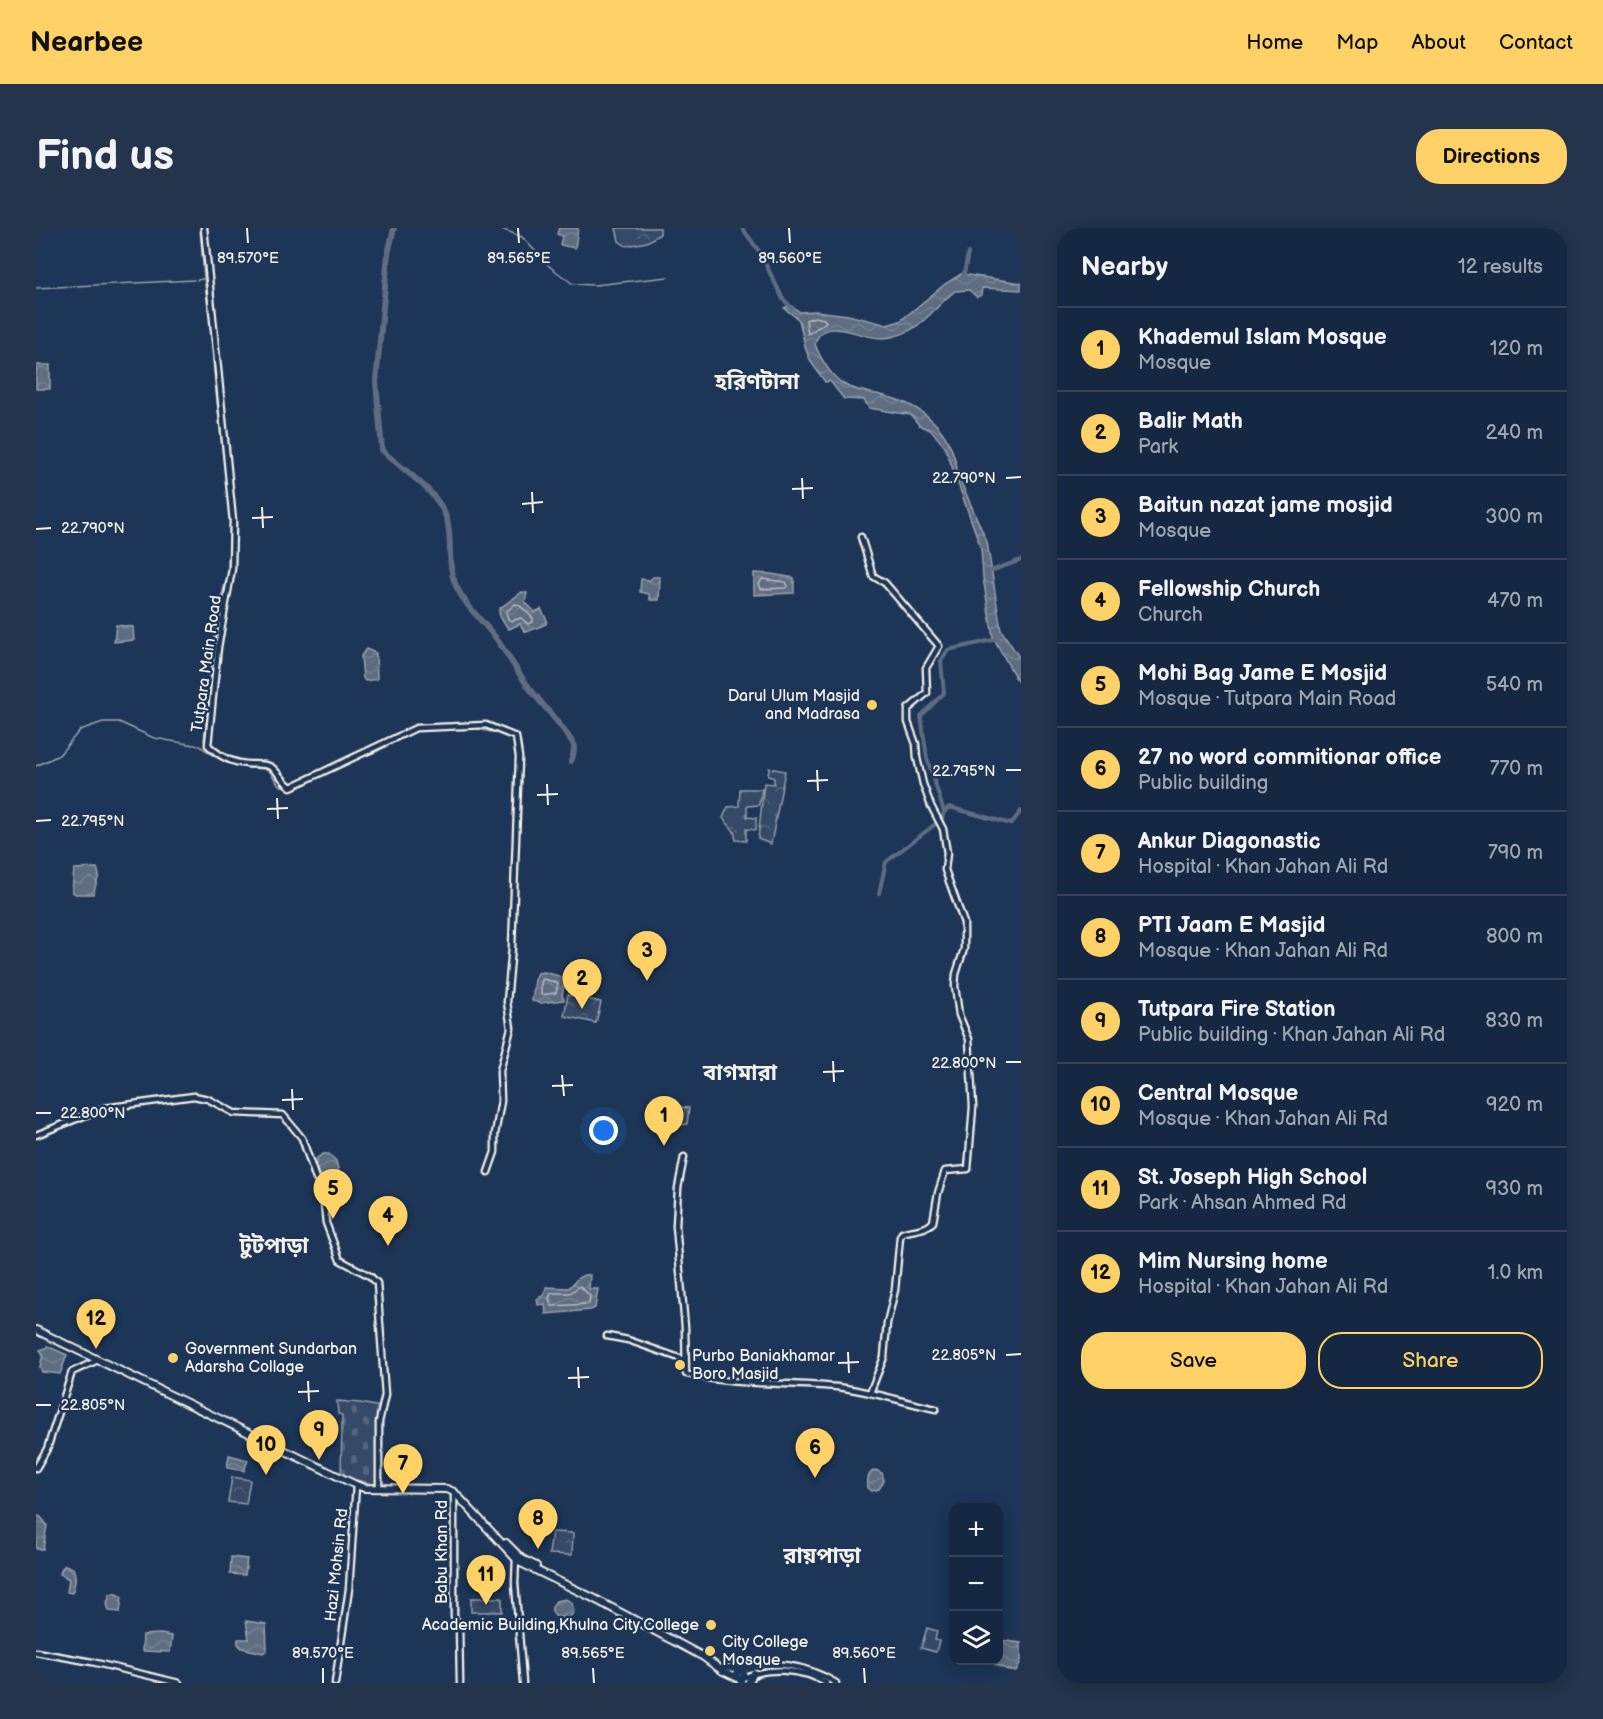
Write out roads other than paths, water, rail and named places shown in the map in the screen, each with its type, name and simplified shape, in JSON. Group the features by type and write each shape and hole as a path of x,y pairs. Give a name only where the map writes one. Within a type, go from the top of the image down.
{"highway":[{"path":"36,1328 357,1483 379,1487 447,1489 454,1492 516,1556 667,1634 741,1678 752,1670"},
{"path":"36,1328 356,1485 364,1488 447,1485 457,1489 516,1556"},
{"path":"724,1669 752,1670"}],"street":[{"name":"Tutpara Main Road","path":"204,228 233,521 232,569 218,647 208,745 223,757 244,764 273,767 280,779 291,788 416,728 486,725 516,737 519,757 512,948 507,1002 511,1028 500,1071 501,1101 495,1134 495,1152 488,1172"},
{"path":"861,537 873,576 885,583 939,646 926,668 927,693 908,709 908,722 922,778 931,806 941,825 947,853 945,870 964,923 964,949 956,974 955,986 959,1015 969,1039 973,1107 968,1169 945,1171 931,1225 902,1233 900,1237 895,1290 887,1323 884,1357 870,1393"},
{"path":"36,1135 105,1108 194,1096 208,1099 234,1113 283,1115 302,1138 316,1179 322,1185 326,1223 339,1260 370,1276 378,1283 385,1395 379,1422 379,1487"},
{"path":"684,1157 678,1188 676,1226 687,1374 756,1383 831,1387 870,1393 936,1409"},
{"path":"607,1336 628,1340 685,1360"},
{"path":"36,1468 47,1449 72,1372 98,1360"},
{"name":"Hazi Mohsin Rd","path":"335,1683 350,1589 356,1485"},
{"name":"Babu Khan Rd","path":"454,1492 454,1617 459,1624 460,1683"},
{"path":"516,1556 515,1583 523,1683"},
{"path":"36,1652 92,1662 178,1683"},
{"path":"741,1678 766,1664 784,1664 819,1673 836,1683"},
{"path":"752,1670 786,1671 819,1678 826,1683"}],"water":[{"path":"559,228 578,228 575,248 560,245 562,236 557,234"},
{"path":"961,274 1021,283 1021,290 982,288 981,295 977,297 969,290 955,291 923,321 896,336 875,338 835,329 826,330 819,335 815,344 827,367 840,382 856,390 892,398 920,411 932,420 949,443 958,475 987,542 1001,630 1021,660 1021,688 993,637 983,578 981,548 945,447 932,431 919,425 911,415 869,408 864,400 844,399 830,381 825,382 811,362 799,320 784,308 790,305 800,312 816,311 848,315 887,325 900,321 945,284"},
{"path":"36,365 50,365 50,389 36,389"},
{"path":"754,573 794,578 794,593 754,595"},
{"path":"653,577 660,577 659,600 650,600 649,594 640,592 641,579 650,580"},
{"path":"522,592 527,593 525,602 535,612 541,609 547,620 546,624 527,632 520,624 509,629 499,615 499,609"},
{"path":"116,625 133,627 134,640 114,642"},
{"path":"366,649 376,653 377,679 365,681 361,656"},
{"path":"97,868 99,875 93,894 72,892 74,869"},
{"path":"544,972 566,978 562,995 564,1000 541,1003 532,1001 535,980 538,973"},
{"path":"323,1154 329,1154 336,1161 339,1172 328,1177 320,1176 315,1168 317,1158"},
{"path":"584,1275 590,1275 589,1289 598,1289 595,1308 546,1314 545,1304 538,1305 537,1299 544,1295 546,1287 569,1288"},
{"path":"47,1346 67,1355 60,1374 42,1372 40,1367 43,1354 40,1350"},
{"path":"229,1455 248,1460 244,1471 227,1468"},
{"path":"875,1470 882,1473 884,1481 879,1489 872,1491 868,1488 868,1480 870,1474"},
{"path":"36,1515 41,1517 47,1525 43,1549 36,1549"},
{"path":"231,1557 247,1559 245,1575 230,1574"},
{"path":"65,1565 73,1568 74,1571 75,1580 72,1593 67,1592 69,1579 60,1574"},
{"path":"114,1593 122,1597 120,1612 109,1611 107,1603 110,1594"},
{"path":"566,1599 572,1603 574,1612 569,1618 555,1616 552,1610 553,1605 556,1601"},
{"path":"246,1621 266,1624 267,1650 263,1653 242,1648 238,1644 238,1639 249,1639"},
{"path":"143,1635 172,1636 170,1652 142,1651"},
{"path":"1003,1641 1021,1643 1021,1661 1016,1671 996,1665 1003,1665"}],"waterway":[{"path":"200,228 230,517 228,573 216,617 204,741"},
{"path":"394,228 388,254 376,382 382,450 421,483 438,502 448,524 453,578 460,594 499,643 532,692 568,735 574,747 571,761"},
{"path":"499,228 522,237 549,266 573,284 595,285 668,277"},
{"path":"742,228 759,251 783,299 792,308"},
{"path":"963,279 968,253"},
{"path":"197,280 203,279"},
{"path":"36,288 194,280"},
{"path":"988,572 1021,560"},
{"path":"944,812 927,758 921,716 944,693 941,661 948,650 997,639"},
{"path":"36,766 59,755 80,730 103,722 119,722 154,738 200,746 212,755 232,764 247,768 268,769 279,785 291,789"},
{"path":"347,763 376,752 414,731 473,728 491,732"},
{"path":"879,893 886,862 942,819 949,807 1011,824 1021,811"}],"place":[{"name":"Darul Ulum Masjid and Madrasa","path":"872,705"},
{"name":"Baitun nazat jame mosjid","path":"647,981"},
{"name":"Balir Math","path":"582,1009"},
{"name":"Khademul Islam Mosque","path":"664,1146"},
{"name":"Mohi Bag Jame E Mosjid","path":"333,1219"},
{"name":"Fellowship Church","path":"388,1246"},
{"name":"Mim Nursing home","path":"96,1349"},
{"name":"Government Sundarban Adarsha Collage","path":"173,1358"},
{"name":"Purbo Baniakhamar Boro Masjid","path":"680,1365"},
{"name":"Tutpara Fire Station","path":"319,1460"},
{"name":"Central Mosque","path":"266,1475"},
{"name":"27 no word commitionar office","path":"815,1478"},
{"name":"Ankur Diagonastic","path":"403,1494"},
{"name":"PTI Jaam E Masjid","path":"538,1549"},
{"name":"St. Joseph High School","path":"486,1605"},
{"name":"Academic Building,Khulna City College","path":"711,1625"},
{"name":"City College Mosque","path":"710,1651"}],"district":[{"name":"হরিণটানা","path":"757,382"},
{"name":"বাগমারা","path":"740,1073"},
{"name":"টুটপাড়া","path":"274,1246"},
{"name":"রায়পাড়া","path":"822,1556"}]}
